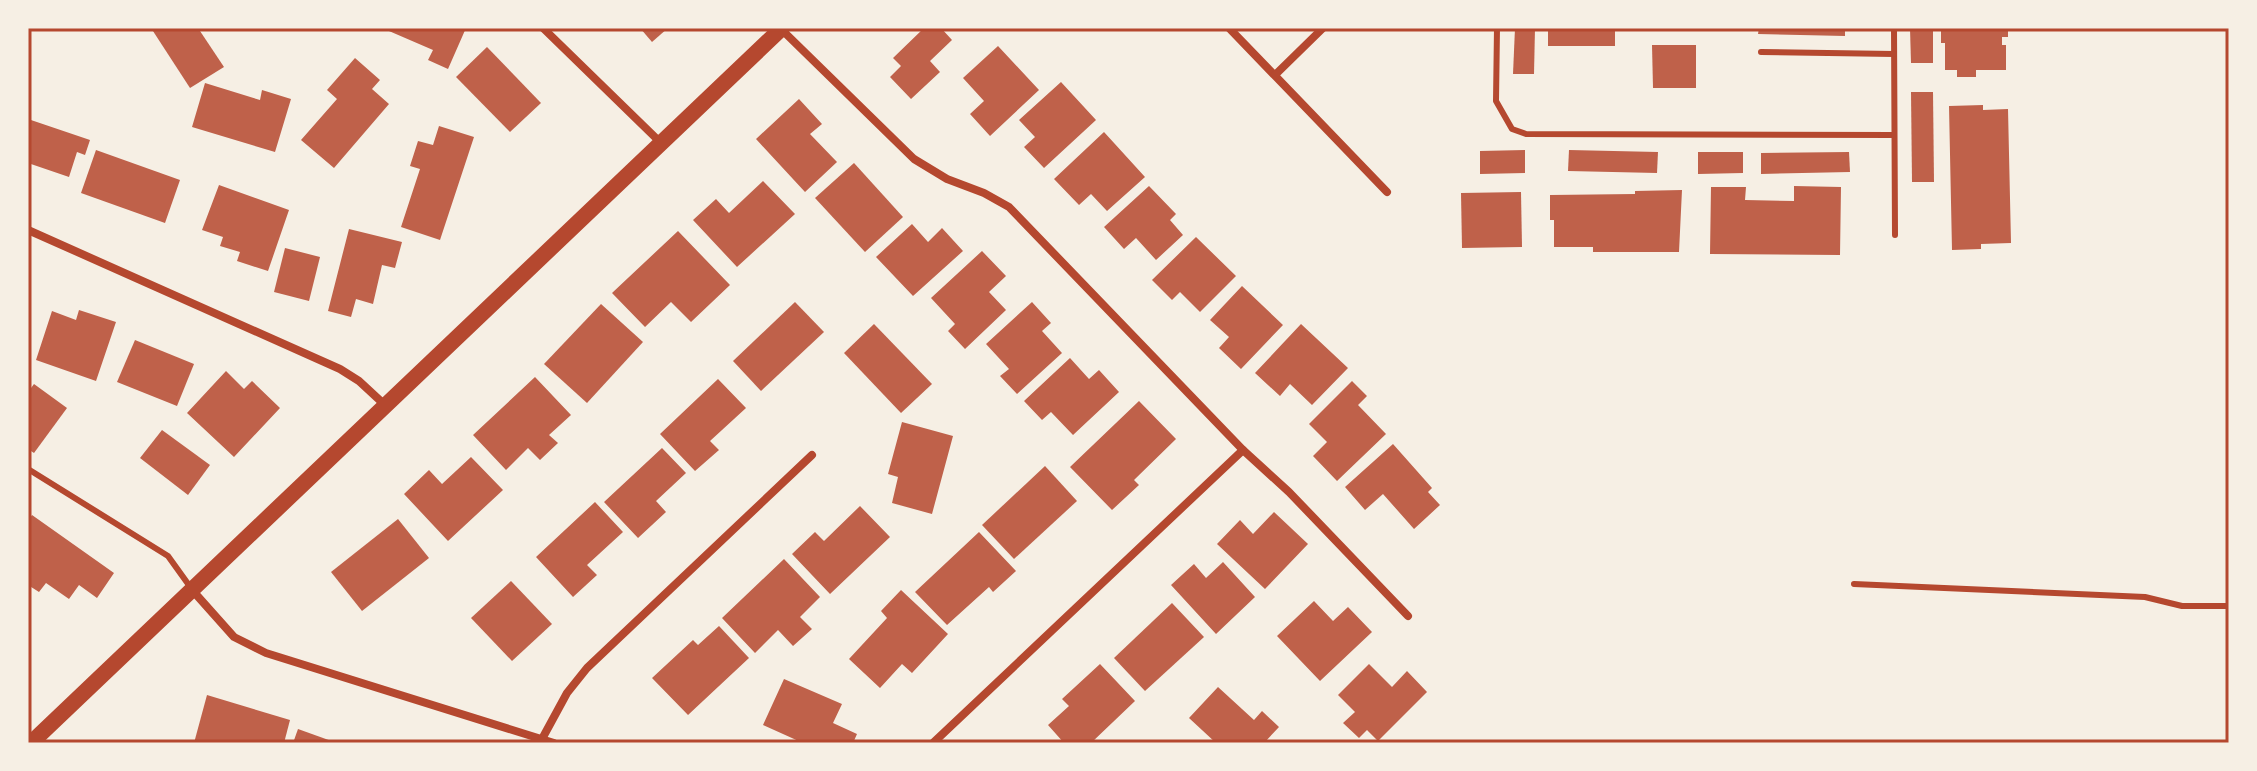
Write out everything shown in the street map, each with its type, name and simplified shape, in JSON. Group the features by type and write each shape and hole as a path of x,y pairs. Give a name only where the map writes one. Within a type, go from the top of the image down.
{"main road":[{"path":"31,743 781,29"}],"street":[{"path":"543,28 660,142"},
{"path":"1229,28 1387,192"},
{"path":"1275,75 1323,28"},
{"path":"781,29 914,159 947,179 984,193 1009,207 1408,616"},
{"path":"28,230 340,369 387,406"},
{"path":"933,743 1243,450"},
{"path":"542,739 567,693 587,668 812,455"},
{"path":"193,591 234,637 266,653 554,743"}],"lane":[{"path":"1497,28 1496,101 1512,129 1526,134 1894,135"},
{"path":"1894,28 1895,235"},
{"path":"1761,52 1894,54"},
{"path":"28,469 168,556 193,591"},
{"path":"1854,584 2145,597 2182,606 2229,606"}],"building":[{"path":"151,28 198,28 224,67 190,88"},
{"path":"382,28 466,28 448,69 428,60 433,50"},
{"path":"640,28 668,28 652,42"},
{"path":"924,28 941,28 952,40 930,61 940,72 911,99 890,77 901,66 893,58"},
{"path":"1515,28 1535,28 1534,74 1513,74"},
{"path":"1548,28 1615,28 1615,46 1548,46"},
{"path":"1759,28 1845,28 1845,36 1758,34"},
{"path":"1910,28 1933,28 1933,63 1911,63"},
{"path":"1941,28 2008,28 2008,37 2002,37 2002,45 2006,45 2006,70 1976,70 1976,77 1957,77 1957,70 1945,70 1945,43 1941,43"},
{"path":"1652,45 1696,45 1696,88 1653,88"},
{"path":"998,46 1039,90 990,136 970,114 984,101 963,78"},
{"path":"487,47 541,103 510,132 456,77"},
{"path":"355,58 380,80 372,89 389,104 334,168 301,140 337,99 327,90"},
{"path":"1061,82 1096,120 1044,168 1024,147 1035,137 1019,120"},
{"path":"205,83 260,100 262,90 291,99 275,152 192,127"},
{"path":"1911,92 1933,92 1934,182 1912,182"},
{"path":"799,99 822,124 810,134 837,162 805,192 756,139"},
{"path":"1983,105 1983,110 2008,109 2011,243 1981,244 1981,249 1952,250 1949,106"},
{"path":"28,119 90,140 85,155 77,152 69,177 28,163"},
{"path":"439,126 474,137 440,240 401,227 420,169 410,166 418,141 433,145"},
{"path":"1104,132 1145,177 1107,211 1091,194 1079,205 1054,179"},
{"path":"96,150 180,180 165,223 81,193"},
{"path":"1525,150 1525,173 1480,174 1480,151"},
{"path":"1569,150 1658,152 1657,173 1568,171"},
{"path":"1698,152 1743,152 1743,173 1698,174"},
{"path":"1849,152 1850,172 1761,174 1761,153"},
{"path":"854,163 903,217 865,252 815,198"},
{"path":"763,181 795,214 737,267 693,220 716,199 729,213"},
{"path":"219,185 289,210 268,271 237,261 240,252 220,246 223,237 202,230"},
{"path":"1149,186 1176,214 1170,220 1183,235 1156,260 1136,238 1124,249 1104,227"},
{"path":"1794,186 1841,187 1840,255 1710,254 1711,187 1746,187 1745,200 1794,201"},
{"path":"1682,190 1679,252 1593,252 1593,247 1554,247 1550,195"},
{"path":"1521,192 1522,247 1462,248 1461,193"},
{"path":"912,224 928,242 942,228 963,251 913,296 876,257"},
{"path":"349,229 402,242 395,268 382,265 373,304 356,299 351,317 328,311"},
{"path":"678,231 730,285 691,322 671,302 645,327 612,293"},
{"path":"1196,237 1236,276 1200,312 1180,292 1172,300 1152,280"},
{"path":"285,248 320,257 309,301 274,292"},
{"path":"982,251 1006,276 989,292 1006,310 965,349 948,331 955,324 931,298"},
{"path":"1242,286 1283,325 1241,369 1219,348 1229,337 1210,320"},
{"path":"795,302 824,332 761,391 733,361"},
{"path":"1032,302 1051,323 1042,331 1062,353 1017,394 1000,376 1009,369 986,344"},
{"path":"601,304 643,342 587,403 544,364"},
{"path":"79,310 116,322 96,381 36,360 52,311 76,320"},
{"path":"874,324 932,384 901,413 844,353"},
{"path":"1301,324 1348,368 1312,405 1290,384 1280,396 1255,373"},
{"path":"135,340 194,364 177,406 117,382"},
{"path":"1070,358 1089,379 1099,370 1119,392 1073,435 1051,412 1042,420 1024,401"},
{"path":"226,371 244,389 252,381 280,408 234,457 187,413"},
{"path":"535,377 571,415 549,435 558,443 540,460 528,448 506,470 473,435"},
{"path":"718,379 746,408 710,441 719,450 695,471 660,434"},
{"path":"1352,381 1367,396 1358,405 1386,434 1337,481 1313,456 1327,442 1309,424"},
{"path":"34,384 67,408 34,453 28,449 28,392"},
{"path":"1139,401 1176,439 1134,480 1139,485 1112,510 1070,467"},
{"path":"902,422 953,436 932,514 892,503 898,477 888,474"},
{"path":"162,430 210,465 188,495 140,458"},
{"path":"1393,444 1432,488 1428,492 1440,505 1414,529 1383,494 1365,510 1345,487"},
{"path":"662,448 686,473 656,501 666,512 638,538 604,502"},
{"path":"471,457 503,490 448,541 404,494 429,470 442,484"},
{"path":"1045,466 1077,501 1014,559 982,525"},
{"path":"595,502 623,532 587,565 597,575 573,597 536,557"},
{"path":"860,506 890,537 830,594 792,554 815,532 824,541"},
{"path":"1274,512 1308,544 1265,589 1217,544 1240,520 1253,534"},
{"path":"32,515 114,573 97,598 79,585 69,599 46,583 39,592 28,585 28,521"},
{"path":"398,519 429,558 362,611 331,572"},
{"path":"979,532 1016,571 993,592 989,587 947,625 915,592"},
{"path":"784,559 820,597 800,617 812,629 793,646 778,630 755,653 722,618"},
{"path":"1223,562 1255,597 1216,634 1171,585 1194,564 1206,578"},
{"path":"511,581 552,624 512,661 471,618"},
{"path":"901,590 948,634 912,673 902,664 880,688 849,659 887,618 881,611"},
{"path":"1314,601 1333,621 1348,607 1372,632 1320,681 1277,636"},
{"path":"1172,603 1204,637 1145,691 1114,658"},
{"path":"719,626 749,658 688,715 652,678 693,640 698,645"},
{"path":"1100,664 1135,701 1091,743 1064,743 1048,725 1069,706 1062,699"},
{"path":"1369,664 1392,687 1407,671 1427,692 1378,741 1367,730 1359,738 1343,723 1355,712 1338,695"},
{"path":"784,679 842,704 833,723 857,734 853,743 803,743 763,725"},
{"path":"1218,687 1254,720 1262,711 1279,727 1264,743 1216,743 1189,718"},
{"path":"207,695 290,720 284,743 194,743"},
{"path":"298,729 337,743 293,743"}]}
